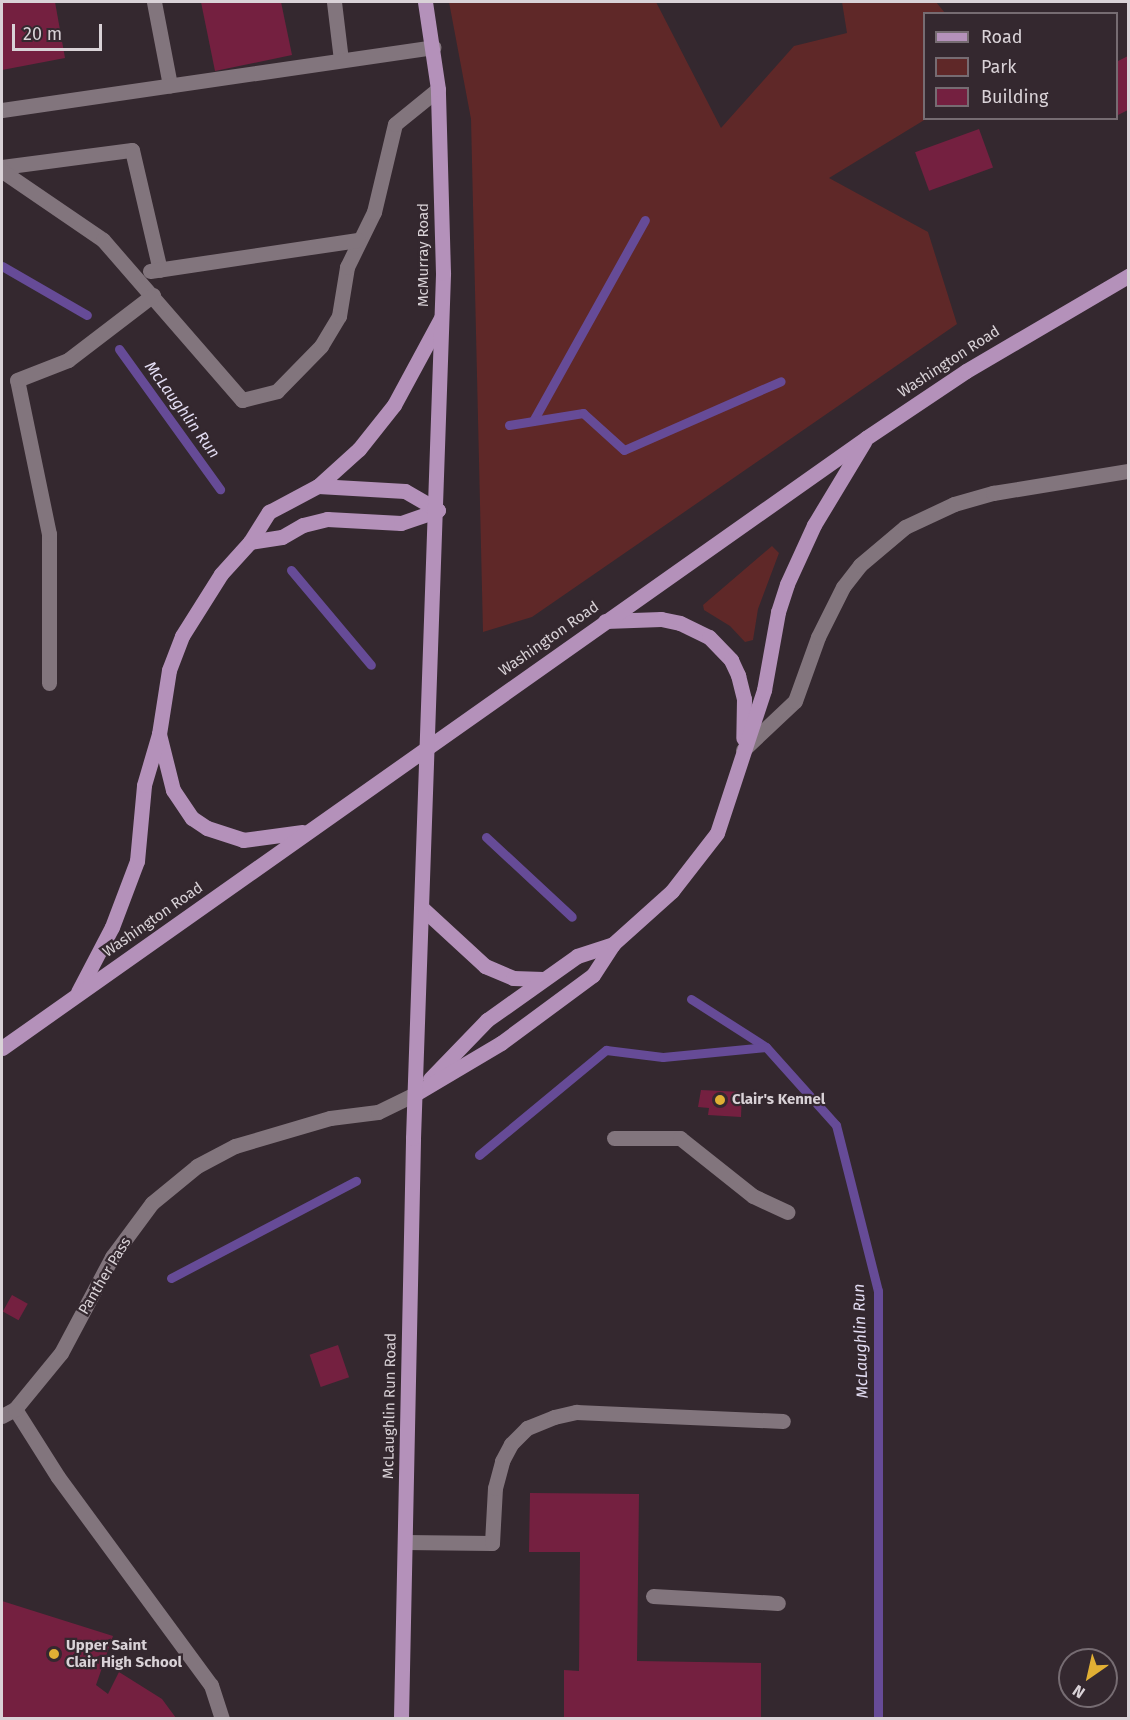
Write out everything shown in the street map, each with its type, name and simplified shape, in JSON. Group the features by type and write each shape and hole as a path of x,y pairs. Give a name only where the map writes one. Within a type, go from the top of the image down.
{"main road":[{"name":"McMurray Road","path":"422,908 438,510 442,315 438,89 425,2"},
{"name":"Washington Road","path":"2,1048 866,438 966,371 1128,276"},
{"path":"76,995 128,892 137,861 144,785 159,734 169,670 182,636 221,574 250,542 269,512 318,486 359,449 394,405 442,315"},
{"path":"415,1094 501,1043 593,975 613,944 672,891 717,833 730,802 743,750 764,690 778,612 794,566 866,438"},
{"path":"318,486 405,491 438,510"},
{"path":"250,542 282,537 303,525 327,519 401,523 438,510"},
{"path":"605,621 651,619 680,623 721,647 738,675 744,699 743,750"},
{"path":"159,734 173,790 192,818 207,828 243,840 308,831"},
{"path":"422,908 485,966 513,978 543,979"},
{"name":"McLaughlin Run Road","path":"401,1719 415,1094 422,908"},
{"path":"415,1094 487,1020 577,956 613,944"}],"street":[{"path":"154,2 170,85"},
{"path":"334,2 341,60"},
{"path":"2,110 433,47"},
{"path":"2,169 103,240 136,274 242,400 277,391 321,346 339,316 347,267 358,240 374,212 395,124 438,89"},
{"path":"2,169 132,150 160,270"},
{"path":"136,274 358,240"},
{"path":"49,683 49,534 17,380 68,360 153,295"},
{"path":"743,750 795,701 818,637 843,587 860,565 905,527 954,504 993,493 1128,471"},
{"name":"Panther Pass","path":"8,1412 61,1353 112,1257 146,1212 197,1167 235,1146 330,1118 378,1112 415,1094"},
{"path":"614,1138 680,1138 753,1196 787,1212"},
{"path":"8,1412 211,1685 222,1719"},
{"path":"405,1542 492,1542 495,1488 502,1461 511,1444 527,1428 554,1417 576,1412 783,1421"},
{"path":"652,1596 778,1602"}],"green space":[{"path":"449,2 656,2 721,128 794,46 847,33 842,2 936,2 944,12 923,12 924,120 829,178 928,232 957,324 532,617 483,632 471,119"},
{"path":"772,546 779,553 758,609 753,640 745,642 730,626 704,610 703,605"}],"building":[{"path":"2,2 55,2 65,58 2,70"},
{"path":"201,2 281,2 292,55 215,71"},
{"path":"1128,56 1128,110 1118,115 1118,61"},
{"path":"979,129 993,168 929,191 915,152"},
{"name":"Clair's Kennel","path":"701,1090 742,1092 741,1117 708,1115 709,1108 698,1107"},
{"path":"12,1295 28,1304 19,1320 3,1312"},
{"path":"338,1345 349,1377 321,1387 310,1355"},
{"path":"530,1493 639,1494 637,1661 761,1663 761,1718 564,1718 564,1670 579,1671 580,1552 529,1552"},
{"name":"Upper Saint Clair High School","path":"2,1601 113,1636 96,1685 108,1694 119,1672 162,1699 176,1718 2,1718"}],"waterway":[{"path":"533,421 645,220"},
{"name":"McLaughlin Run","path":"2,266 87,315"},
{"name":"McLaughlin Run","path":"119,349 220,489"},
{"path":"509,425 583,413 624,450 781,381"},
{"name":"McLaughlin Run","path":"291,570 371,665"},
{"name":"McLaughlin Run","path":"486,837 572,917"},
{"name":"McLaughlin Run","path":"691,999 766,1047 836,1125 878,1291 878,1718"},
{"path":"479,1155 606,1050 663,1057 766,1047"},
{"path":"171,1278 356,1181"}],"place":[{"name":"Clair's Kennel","path":"720,1100"},
{"name":"Upper Saint Clair High School","path":"54,1654"}]}
